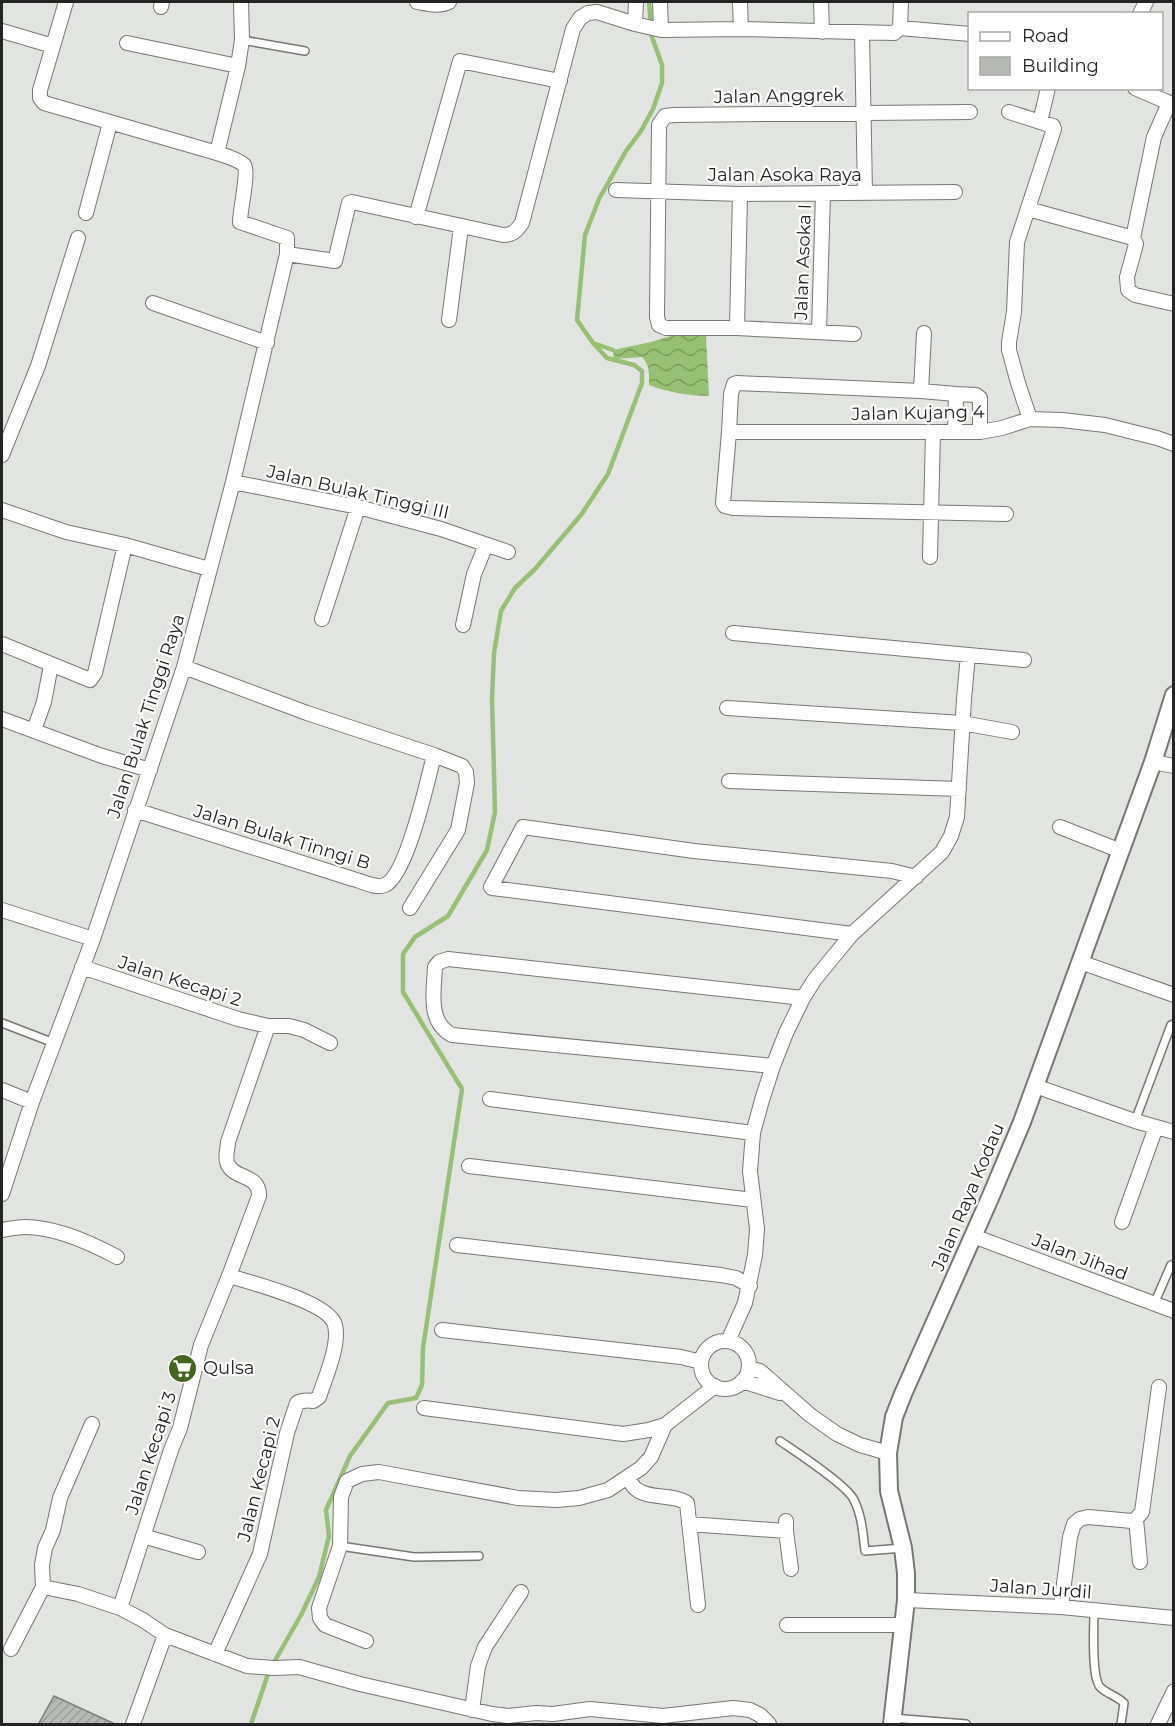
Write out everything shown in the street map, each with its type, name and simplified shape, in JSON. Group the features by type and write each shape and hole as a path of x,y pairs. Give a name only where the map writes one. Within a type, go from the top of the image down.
{"street":[{"path":"66,2 40,90 40,98 44,103 217,153 238,66 242,40 241,2"},
{"path":"417,2 434,5 448,2"},
{"path":"636,2 639,25"},
{"path":"660,2 660,30"},
{"path":"740,2 741,29"},
{"path":"821,2 822,32"},
{"path":"899,30 901,2"},
{"path":"287,254 335,261 349,203 352,202 503,235 510,235 516,231 522,222 573,29 580,18 588,13 597,12 660,30 741,29 894,33 899,30 968,34"},
{"path":"2,32 53,46"},
{"path":"862,33 865,193"},
{"path":"127,42 238,66"},
{"path":"416,217 460,61 560,81"},
{"path":"1040,122 1048,90"},
{"path":"1132,238 1154,137 1171,104 1140,90"},
{"name":"Jalan Anggrek","path":"658,191 660,125 665,116 970,112"},
{"path":"1009,112 1053,126 1054,134 1017,242 1014,312 1009,350 1030,419"},
{"path":"86,213 110,123"},
{"name":"Jalan Bulak Tinggi Raya","path":"2,1194 32,1102 93,939 184,667 233,482 287,254 288,239 240,222 245,166 217,153"},
{"name":"Jalan Asoka Raya","path":"616,190 740,194 955,192"},
{"path":"658,191 657,317 659,325 666,328 737,328 854,334"},
{"path":"737,328 740,194"},
{"name":"Jalan Asoka I","path":"819,332 823,194"},
{"path":"1028,209 1132,238 1136,244 1126,277 1128,290 1135,295 1173,304"},
{"path":"449,320 461,227"},
{"path":"2,455 38,366 78,238"},
{"path":"153,303 267,343"},
{"path":"921,391 924,333"},
{"path":"980,432 980,398 976,395 737,383 732,388 731,394 723,503 725,506 734,508 1006,514"},
{"path":"955,432 956,394"},
{"name":"Jalan Kujang 4","path":"729,432 980,432 1030,419 1105,425 1173,444"},
{"path":"930,557 933,432"},
{"name":"Jalan Bulak Tinggi III","path":"233,482 358,507 441,529 508,552"},
{"path":"322,619 358,507"},
{"path":"2,510 66,532 125,545 209,569"},
{"path":"2,644 90,680 95,673 125,545"},
{"path":"463,625 474,574 486,545"},
{"path":"733,633 1024,660"},
{"path":"728,1341 750,1286 757,1229 750,1171 753,1133 773,1066 786,1033 815,979 852,934 942,852 951,836 957,817 968,655"},
{"path":"34,730 44,702 51,665"},
{"path":"184,667 462,766 466,772 467,783 458,830 410,908"},
{"name":"Jalan Raya Kodau","path":"892,1721 906,1600 903,1548 889,1491 888,1453 894,1417 1022,1122 1153,762 1173,695"},
{"path":"726,708 962,723 1012,732"},
{"path":"2,719 102,756 150,770"},
{"name":"Jalan Bulak Tinngi B","path":"135,810 383,886 393,878 407,851 434,755"},
{"path":"1153,762 1173,766"},
{"path":"729,781 959,789"},
{"path":"852,934 490,887 523,826 694,851 892,871 916,876"},
{"path":"1060,827 1121,851"},
{"path":"2,910 93,939"},
{"path":"773,1066 452,1035 438,1023 433,1009 435,967 439,962 448,959 803,998"},
{"path":"1080,962 1173,995"},
{"name":"Jalan Kecapi 2","path":"82,966 238,1019 268,1026 289,1026 304,1030 330,1043"},
{"path":"229,1276 259,1191 255,1182 230,1167 226,1157 228,1142 268,1026"},
{"path":"1035,1086 1173,1132"},
{"path":"2,1090 32,1102"},
{"path":"490,1099 753,1133"},
{"path":"1122,1222 1155,1127"},
{"path":"469,1166 753,1200"},
{"path":"2,1230 27,1227 42,1229 84,1240 117,1257"},
{"name":"Jalan Jihad","path":"974,1236 1173,1311"},
{"path":"457,1245 721,1275 736,1278 750,1286"},
{"name":"Jalan Kecapi 2","path":"215,1654 260,1554 287,1433 297,1403 305,1400 313,1401 319,1397 335,1345 336,1327 332,1318 325,1311 304,1300 229,1276"},
{"name":"Jalan Kecapi 3","path":"120,1608 180,1428 201,1345 229,1276"},
{"path":"442,1330 681,1357 701,1362"},
{"path":"728,1341 746,1353 747,1375 742,1381 729,1388 715,1386 704,1376 701,1362 707,1349 720,1342 728,1341"},
{"path":"748,1368 760,1371 810,1415 837,1434 860,1445 888,1453"},
{"path":"742,1381 786,1395"},
{"path":"424,1408 623,1434 665,1425 715,1386"},
{"path":"1061,1607 1070,1537 1074,1524 1088,1517 1131,1521 1142,1512 1159,1387"},
{"path":"11,1649 44,1587 42,1565 45,1548 53,1530 60,1498 92,1424"},
{"path":"366,1641 325,1625 320,1618 319,1608 340,1546 341,1497 347,1481 362,1474 379,1472 518,1498 556,1500 579,1498 608,1490 641,1468 651,1457 665,1425"},
{"path":"628,1477 634,1488 646,1493 681,1498 687,1503 698,1605"},
{"path":"1136,1519 1140,1562"},
{"path":"689,1524 786,1526 791,1569"},
{"path":"143,1536 198,1551"},
{"path":"44,1587 78,1594 120,1608 165,1635 247,1666 299,1667 508,1720 536,1713 553,1714 590,1709 663,1716 733,1708 750,1710 760,1715 769,1725"},
{"path":"472,1710 478,1666 485,1647 521,1592"},
{"name":"Jalan Jurdil","path":"906,1600 1061,1607 1173,1618"},
{"path":"787,1625 903,1625"},
{"path":"133,1725 165,1635"},
{"path":"1158,1725 1173,1691"}],"lane":[{"path":"242,40 305,51"},
{"path":"2,1023 54,1043"},
{"path":"1135,1121 1173,1024"},
{"path":"1154,1305 1171,1265"},
{"path":"780,1440 843,1487 853,1498 860,1515 865,1551 903,1548"},
{"path":"340,1546 414,1557 479,1556"},
{"path":"1094,1610 1094,1661 1097,1684 1124,1703 1121,1725"},
{"path":"892,1721 966,1725"}],"water":[{"path":"677,334 706,336 709,396 678,393 649,385 648,366 642,357 614,359 613,350"}],"building":[{"path":"54,1696 117,1725 38,1725"}],"waterway":[{"path":"613,350 593,343 577,320 585,235 599,199 653,109 662,83 662,65 652,37 649,2"},
{"path":"251,1724 269,1671 301,1615 319,1577 329,1536 326,1510 350,1456 388,1403 416,1398 422,1385 423,1348 462,1089 403,992 403,954 415,937 448,916 487,850 495,812 492,698 494,653 501,611 515,588 535,569 581,515 608,474 642,383 642,371 634,365 607,358 593,343"}],"place":[{"name":"Qulsa","path":"182,1368"}]}
